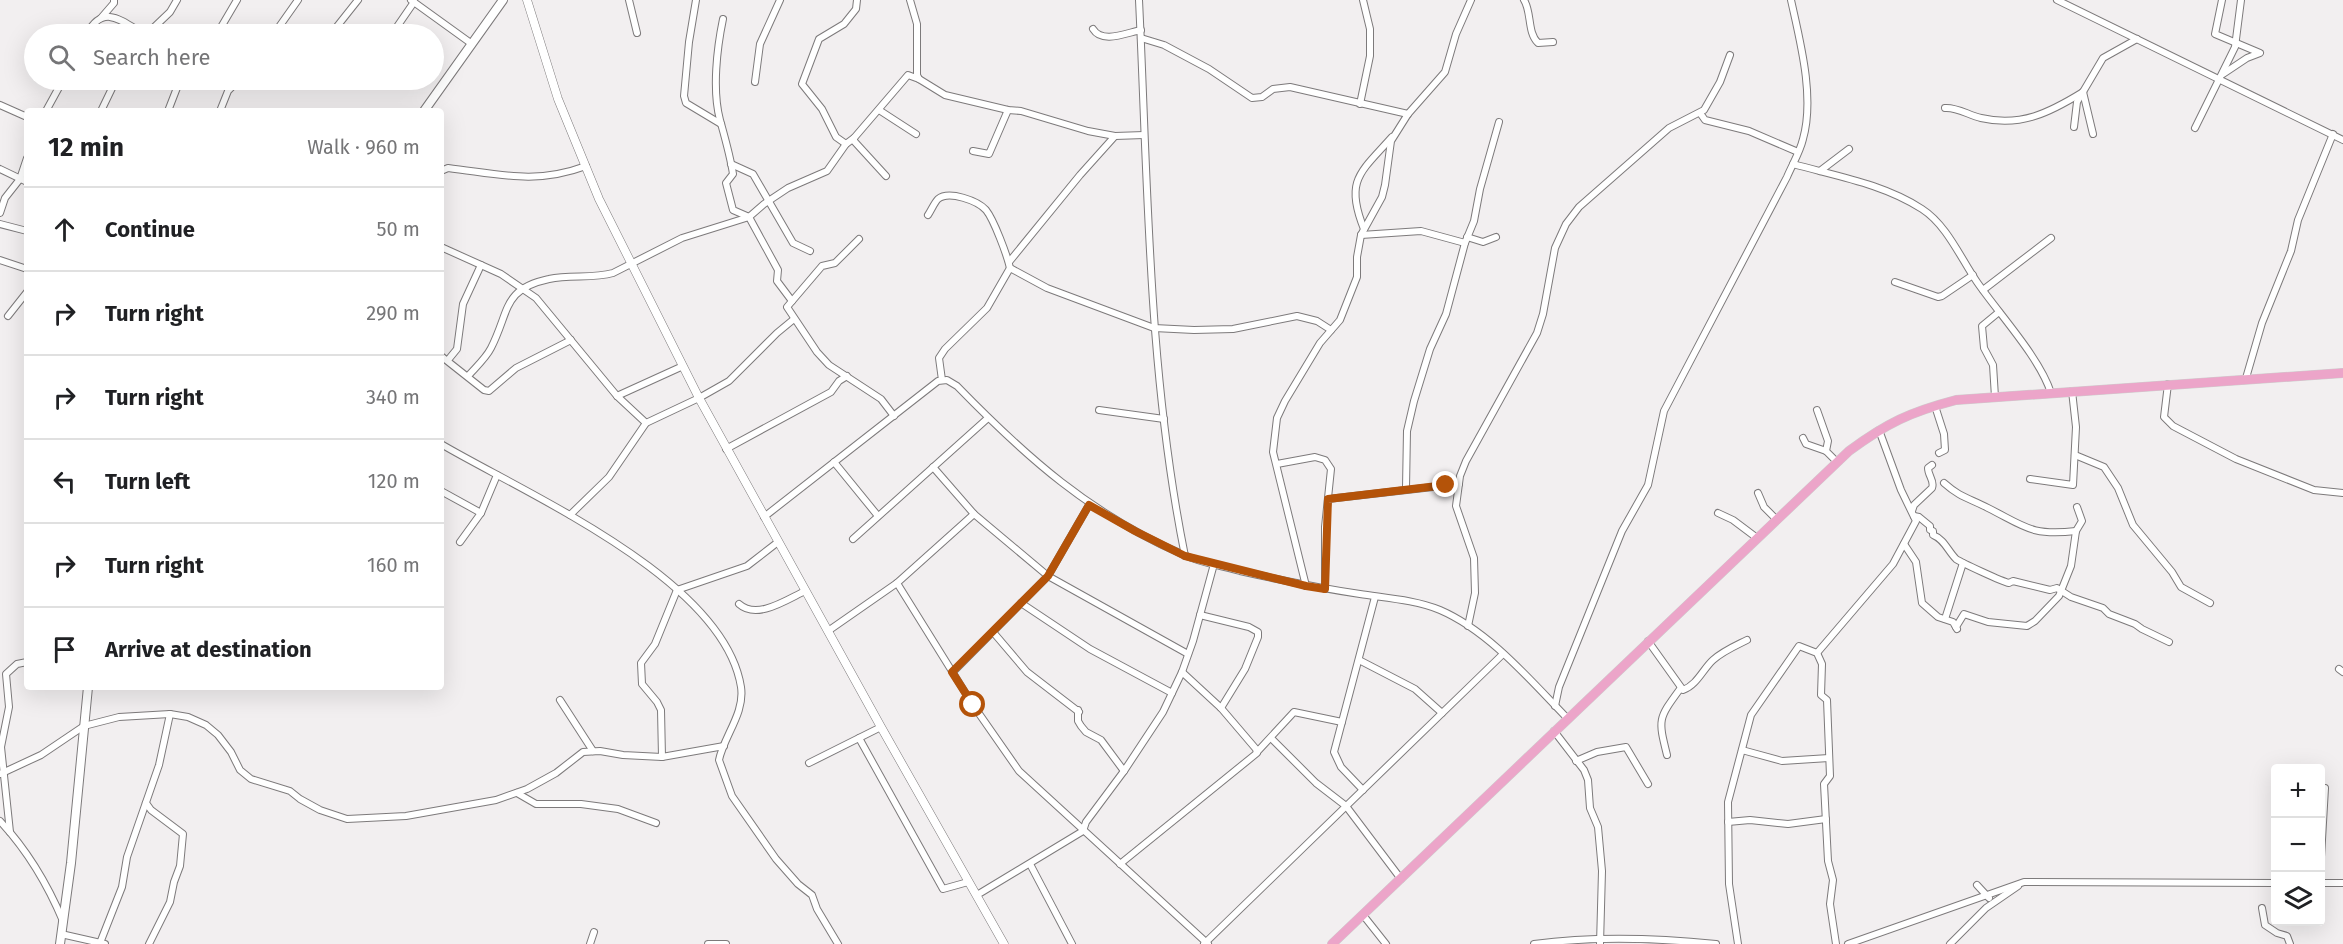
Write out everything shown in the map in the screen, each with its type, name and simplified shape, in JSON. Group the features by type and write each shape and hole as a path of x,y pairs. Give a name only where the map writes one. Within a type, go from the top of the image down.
{"main road":[{"path":"444,83 502,0"},
{"path":"426,108 439,90"},
{"path":"1332,944 1837,462 1879,429 1916,410 1956,400 2051,393 2071,396 2168,384 2343,373"},
{"path":"60,944 71,863 88,690"}],"street":[{"path":"93,24 101,18 114,0"},
{"path":"156,24 170,12 177,0"},
{"path":"223,24 237,0"},
{"path":"281,24 298,0"},
{"path":"339,24 358,0"},
{"path":"526,0 558,99 586,166 632,265 699,398 1004,944"},
{"path":"629,0 637,33"},
{"path":"696,0 684,96 686,103 722,125"},
{"path":"755,82 760,44 780,0"},
{"path":"846,144 836,137 822,109 802,84 819,39 844,24 856,9 857,0"},
{"path":"910,0 917,24 917,75 919,79"},
{"path":"1139,0 1154,327 1164,419 1185,556"},
{"path":"1360,104 1370,56 1370,28 1363,0"},
{"path":"1362,232 1355,209 1354,192 1357,177 1445,72 1456,34 1471,0"},
{"path":"1524,0 1534,39 1538,43 1553,42"},
{"path":"1555,706 1558,687 1622,531 1648,485 1664,411 1793,164 1804,138 1808,102 1801,47 1791,0"},
{"path":"2057,0 2221,77 2343,140"},
{"path":"2221,77 2247,58 2260,53 2215,34 2222,0"},
{"path":"2195,128 2236,41 2241,0"},
{"path":"398,24 412,1 472,44"},
{"path":"101,18 110,16 128,24"},
{"path":"723,19 717,50 716,76 722,125 734,174 726,183 729,201 733,210 749,217 776,266 777,281 792,301"},
{"path":"1093,29 1097,35 1104,37 1141,30"},
{"path":"1141,38 1164,45 1209,69 1252,98 1262,97 1273,89 1290,87 1408,114"},
{"path":"2074,127 2077,102 2103,58 2136,39"},
{"path":"1468,626 1475,593 1474,558 1456,506 1459,484 1466,461 1537,333 1543,314 1555,248 1566,224 1579,207 1669,128 1704,110 1711,100 1730,55"},
{"path":"468,376 491,350 506,311 521,288 552,278 603,276 632,265 682,238 749,217 788,188 827,171 846,144 854,138 908,75 945,95 1021,111 1088,131 1115,136 1144,135"},
{"path":"48,108 58,90"},
{"path":"103,108 112,90"},
{"path":"169,108 176,90"},
{"path":"221,108 228,90"},
{"path":"1945,108 1953,108 1982,118 2017,122 2061,105 2083,92"},
{"path":"2083,92 2094,134"},
{"path":"0,105 24,116"},
{"path":"879,110 916,134"},
{"path":"973,151 989,154 1008,110"},
{"path":"1700,113 1705,120 1749,130 1798,152"},
{"path":"1406,488 1407,431 1414,401 1430,349 1446,314 1466,240 1474,221 1480,189 1499,122"},
{"path":"1306,586 1276,464 1273,445 1277,418 1320,343 1340,321 1357,277 1357,257 1362,232 1382,197 1394,134"},
{"path":"2246,378 2262,323 2291,251 2298,220 2333,134"},
{"path":"942,380 939,358 945,349 987,308 1010,265 1080,175 1115,136"},
{"path":"854,138 854,141 886,176"},
{"path":"1820,171 1849,149"},
{"path":"731,164 753,174 793,243 810,251"},
{"path":"1793,164 1892,193 1926,211 1942,229 2043,373 2051,393"},
{"path":"444,170 448,168 520,178 570,172 586,166"},
{"path":"0,213 5,198 20,179 24,167"},
{"path":"0,169 24,181"},
{"path":"928,215 938,199 946,195 972,201 986,211 1010,265 1047,288 1154,327 1194,330 1233,329 1297,316 1317,321 1331,330"},
{"path":"0,224 24,230"},
{"path":"1362,232 1421,231 1483,242 1496,237"},
{"path":"1983,290 2051,238"},
{"path":"859,239 834,263 822,266 787,307 823,359 881,399 894,416"},
{"path":"444,248 501,274 536,298 617,396 646,423"},
{"path":"0,260 24,268"},
{"path":"448,360 457,350 463,304 481,265"},
{"path":"1895,282 1938,297 1973,275"},
{"path":"535,283 536,298"},
{"path":"8,316 24,296"},
{"path":"1995,397 1993,365 1984,348 1982,326 1999,312"},
{"path":"570,515 609,477 646,423 729,381 794,319"},
{"path":"444,358 484,390 489,391 516,368 572,340"},
{"path":"617,396 683,366"},
{"path":"726,449 831,392 839,381 847,376"},
{"path":"764,517 942,380"},
{"path":"942,380 957,386 1038,465 1089,505 1135,531 1185,556 1214,564 1306,586 1437,609 1468,626 1503,654 1567,718"},
{"path":"2168,384 2164,417 2173,426 2246,463 2314,490 2343,493"},
{"path":"2030,479 2073,485 2076,427 2071,396"},
{"path":"1935,406 1944,434 1945,450 1939,453"},
{"path":"1099,410 1164,419"},
{"path":"1817,410 1827,441 1826,451"},
{"path":"853,539 988,418"},
{"path":"1817,653 1893,564 1916,521 1901,489 1879,429"},
{"path":"1803,438 1806,444 1826,451 1837,462"},
{"path":"444,446 620,545 676,590 709,621 721,636 739,679 741,695 736,718 719,760 732,796 776,859 798,884 812,895 817,909 838,944"},
{"path":"2075,455 2104,467 2118,488 2133,525 2172,572 2181,587 2210,603"},
{"path":"1276,464 1315,457 1325,460 1331,469 1325,589"},
{"path":"834,462 878,516"},
{"path":"1913,514 1914,505 1932,488 1933,480 1928,474 1928,468 1932,465"},
{"path":"933,467 975,514 1048,576 1188,654"},
{"path":"460,542 481,513 497,475"},
{"path":"1944,483 1959,496 2033,531 2050,534 2076,531"},
{"path":"1328,499 1406,488 1459,484"},
{"path":"444,493 481,513"},
{"path":"1758,493 1764,507 1777,520"},
{"path":"952,672 1048,576 1089,505"},
{"path":"1904,544 1916,562 1922,603 1938,617 1953,622 1957,628 1964,614 1988,622 2026,626 2043,615 2061,592 2071,566 2076,531 2082,521 2077,507"},
{"path":"1718,513 1733,520 1757,538"},
{"path":"828,631 897,583 975,514"},
{"path":"1913,514 1925,520 1930,530 1934,531 1933,535 1940,538 1956,559 2000,581 2009,583 2013,581 2050,590 2057,588 2061,592 2103,608 2122,621 2135,624 2142,630 2169,642"},
{"path":"676,590 747,566 778,542"},
{"path":"1945,619 1963,562"},
{"path":"977,895 1083,831 1086,822 1124,771 1163,712 1182,672 1214,564"},
{"path":"897,583 1000,746 1019,771 1206,943 1503,654"},
{"path":"662,757 661,710 642,684 641,663 655,644 676,590"},
{"path":"739,604 750,611 763,610 805,591"},
{"path":"1363,790 1334,757 1334,747 1375,597"},
{"path":"1021,603 1090,649 1172,693"},
{"path":"1200,615 1250,627 1258,632 1245,669 1221,708"},
{"path":"993,632 1027,672 1078,709 1078,721 1081,726 1086,732 1101,740 1124,771"},
{"path":"1667,755 1660,722 1680,689 1689,687 1712,661 1725,651 1747,640"},
{"path":"1648,642 1680,689"},
{"path":"1738,944 1729,884 1728,802 1751,716 1799,646 1817,653 1822,664 1821,695 1827,700 1830,776 1824,783 1828,861 1833,880 1830,904 1836,944"},
{"path":"1359,660 1415,689 1442,713"},
{"path":"10,832 1,773 1,747 9,707 6,674 17,664 24,663"},
{"path":"1182,672 1221,708 1257,752"},
{"path":"560,700 593,750"},
{"path":"1119,864 1257,752 1294,712 1342,722"},
{"path":"1,773 41,755 84,726 118,717 170,714 188,717 206,725 218,735 231,752 240,770 251,779 290,791 320,810 347,819 406,816 496,800 517,793 556,773 583,752 593,750 623,755 662,757 723,746"},
{"path":"61,934 102,943 122,887 128,857 159,765 170,714"},
{"path":"809,763 881,727"},
{"path":"1554,731 1584,770 1588,780 1590,808 1598,827 1602,871 1600,942"},
{"path":"859,738 943,889 968,882"},
{"path":"1271,738 1316,783 1346,806 1401,879"},
{"path":"1576,761 1598,752 1626,747 1648,784"},
{"path":"1742,750 1782,761 1829,758"},
{"path":"517,793 536,804 581,804 618,809 656,823"},
{"path":"146,803 151,810 183,834 180,866 170,902 149,944"},
{"path":"2320,872 2323,818"},
{"path":"1728,822 1750,820 1788,824 1826,819"},
{"path":"0,821 39,872 63,921"},
{"path":"1030,864 1072,944"},
{"path":"1950,944 1992,904 2024,882"},
{"path":"1848,944 2024,882 2271,884"},
{"path":"2325,883 2343,883"},
{"path":"1977,885 1992,904"},
{"path":"2262,908 2265,925 2277,933 2288,936 2290,944"},
{"path":"1363,915 1386,944"},
{"path":"590,944 594,932"},
{"path":"1534,944 1572,939 1600,942 1665,939 1716,944"},
{"path":"708,944 726,944"}],"route":[{"path":"973,705 952,672 1048,576 1089,505 1185,556 1325,589 1325,527 1328,499 1446,485"}]}
